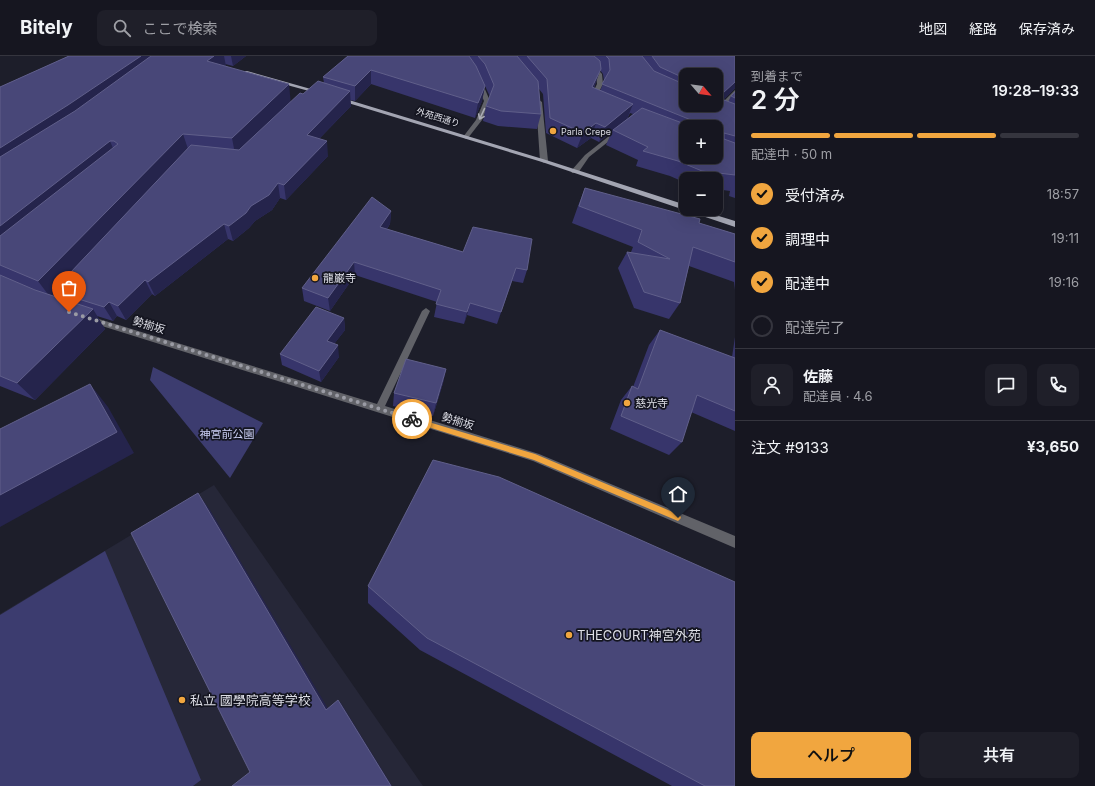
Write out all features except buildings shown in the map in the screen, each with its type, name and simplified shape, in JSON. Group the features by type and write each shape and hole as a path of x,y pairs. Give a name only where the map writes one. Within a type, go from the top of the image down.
{"main road":[{"name":"外苑西通り","path":"240,71 360,104 544,161 679,206"},
{"name":"外苑西通り","path":"709,216 735,224"}],"street":[{"path":"574,56 584,61 599,74 600,84 591,101 599,104"},
{"path":"466,137 479,120 487,101 474,74"},
{"path":"716,113 735,92"},
{"path":"539,95 544,161"},
{"path":"575,171 587,156 625,126"},
{"path":"379,409 426,311"},
{"name":"勢揃坂","path":"84,317 535,457 735,542"}],"shaded area":[{"name":"私立 國學院高等学校","path":"214,485 423,786 0,786 0,614"}],"green space":[{"name":"神宮前公園","path":"153,367 263,423 230,478 150,380"},
{"path":"105,551 201,780 193,786 0,786 0,615"}],"way so far":[{"path":"69,312 412,419"}],"place":[{"name":"Parla Crepe","path":"553,131"},
{"name":"龍巌寺","path":"315,278"},
{"name":"慈光寺","path":"627,403"},
{"name":"THECOURT神宮外苑","path":"569,635"},
{"name":"私立 國學院高等学校","path":"182,700"}],"route":[{"path":"412,419 535,457 678,518"}]}
